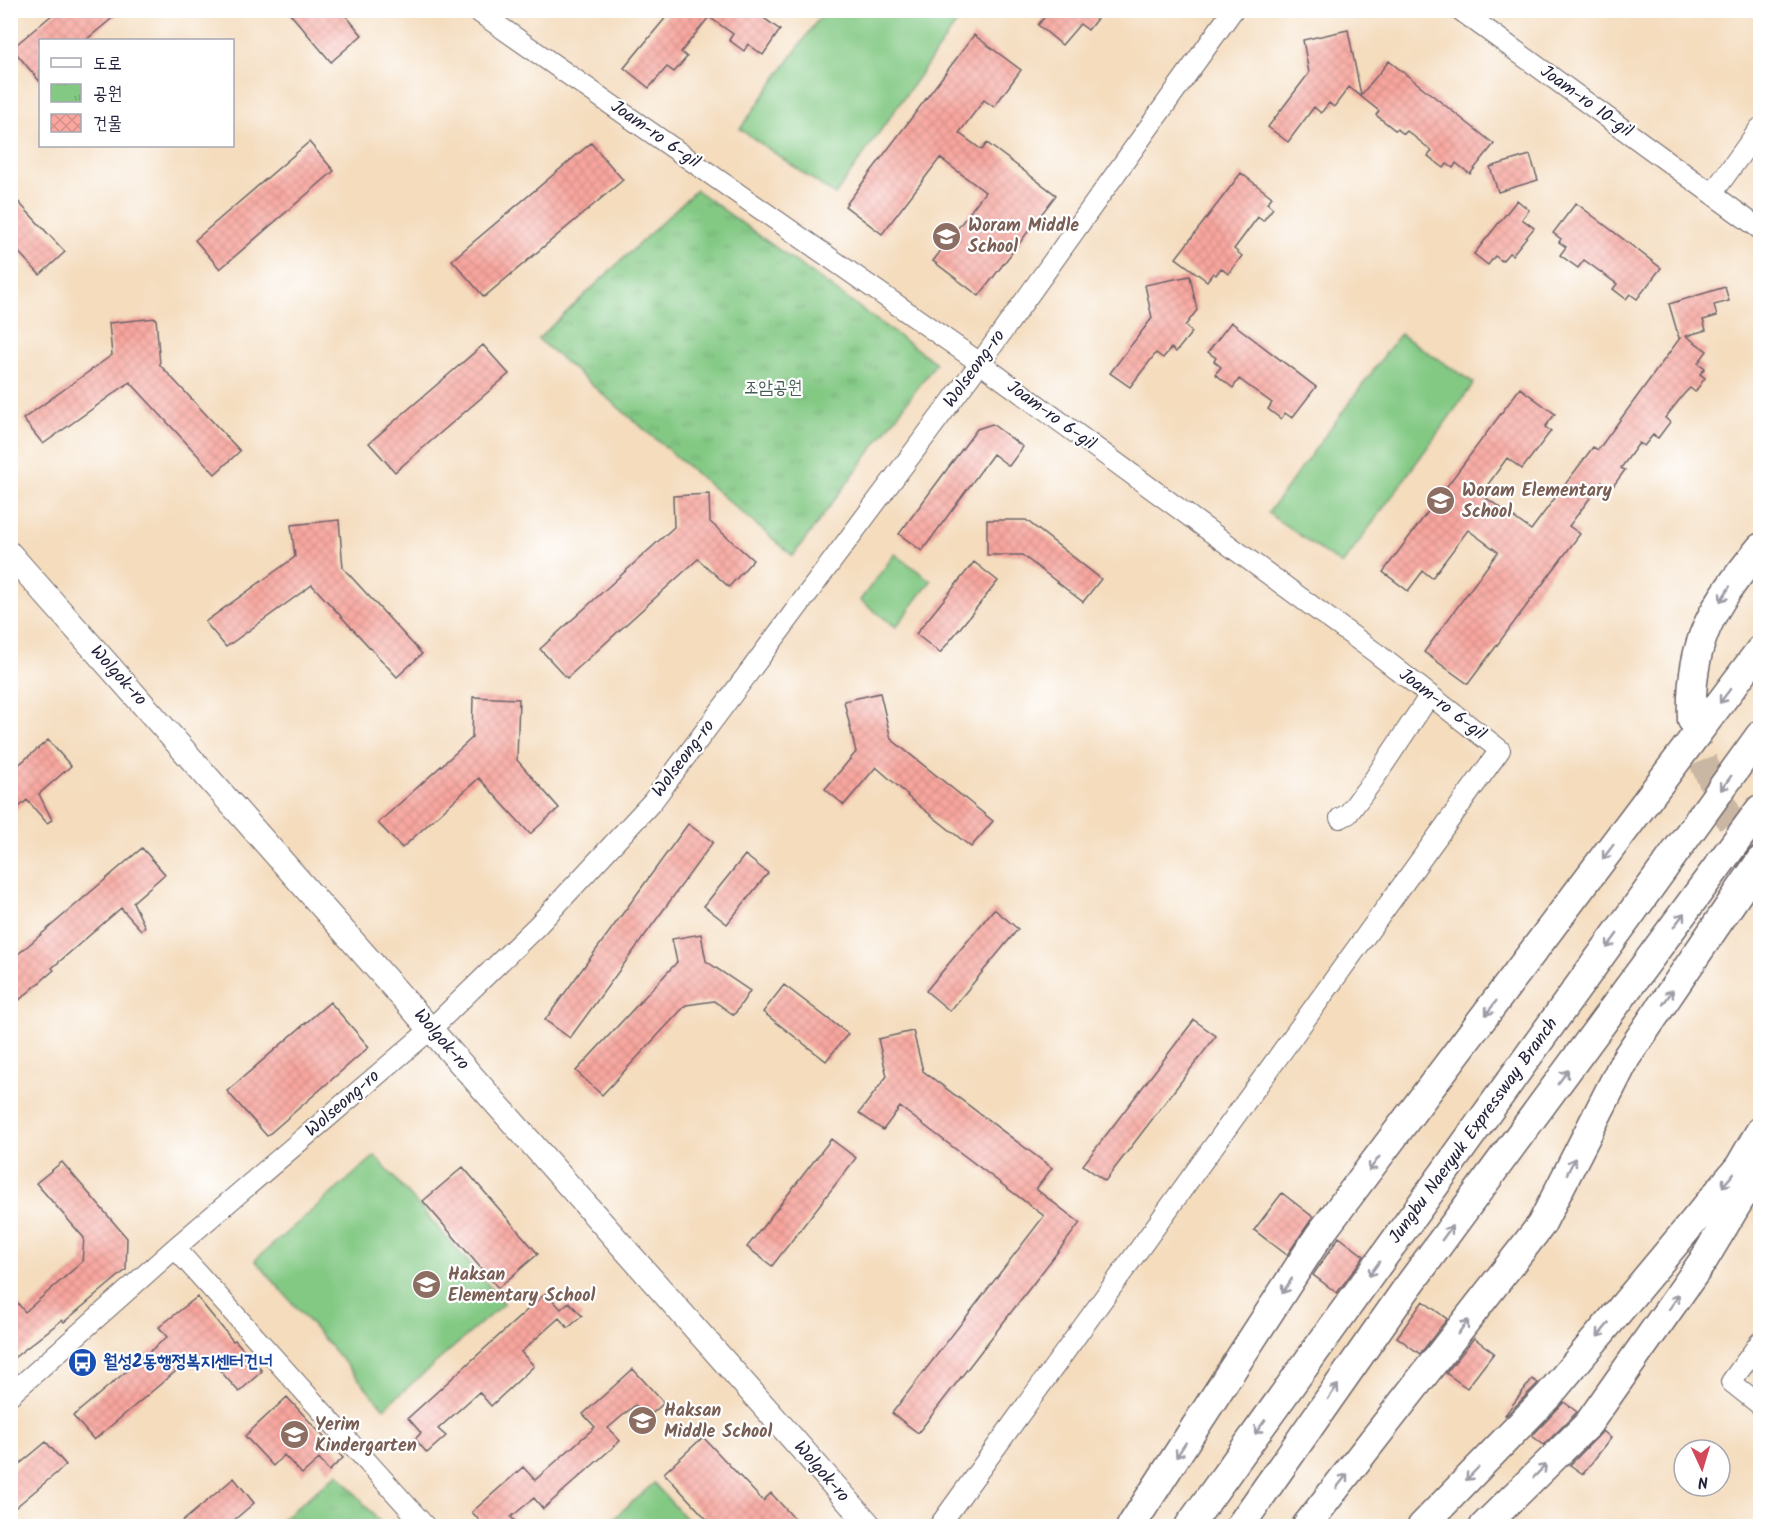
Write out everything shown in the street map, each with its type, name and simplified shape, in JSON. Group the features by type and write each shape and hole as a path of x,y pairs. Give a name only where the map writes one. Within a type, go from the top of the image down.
{"highway":[{"path":"1692,720 1691,694 1696,653 1708,621 1734,580 1761,548"},
{"path":"1131,1527 1318,1237 1761,650"},
{"name":"Jungbu Naeryuk Expressway Branch","path":"1189,1527 1761,735"},
{"name":"Jungbu Naeryuk Expressway Branch","path":"1240,1527 1404,1292 1761,809"},
{"path":"1306,1527 1541,1224 1626,1058 1761,861"},
{"path":"1422,1527 1549,1395 1739,1167 1761,1131"},
{"path":"1484,1527 1588,1424 1703,1262 1761,1166"}],"main road":[{"name":"Wolgok-ro","path":"10,554 870,1527"}],"street":[{"name":"Joam-ro 6-gil","path":"476,10 980,363 1376,653 1500,750 939,1527"},
{"name":"Wolseong-ro","path":"10,1395 175,1248 431,1029 538,925 652,802 980,363 1233,10"},
{"name":"Joam-ro 10-gil","path":"1460,10 1761,229"},
{"path":"1712,194 1761,128"},
{"path":"1340,818 1348,814 1374,779 1430,695"},
{"path":"175,1248 424,1527"},
{"path":"1761,1342 1731,1382 1761,1405"}],"green space":[{"path":"824,11 943,11 958,21 835,195 740,129"},
{"name":"조암공원","path":"696,190 936,363 793,556 538,339"},
{"path":"1400,334 1474,383 1342,565 1268,513"},
{"path":"895,554 931,581 896,627 860,600"},
{"path":"375,1156 504,1303 384,1408 255,1260"},
{"path":"338,1473 383,1526 274,1526"},
{"path":"654,1483 692,1526 605,1526"}],"building":[{"path":"58,10 122,10 87,39 39,39 39,81 12,48"},
{"path":"287,10 341,10 362,35 331,62"},
{"path":"672,10 753,10 780,30 763,55 748,44 744,51 729,40 733,34 709,17 681,52 687,57 674,72 667,67 649,88 624,68"},
{"path":"1050,10 1104,10 1088,30 1080,24 1062,45 1038,25"},
{"path":"1348,30 1361,95 1389,61 1494,144 1470,174 1456,163 1453,168 1447,164 1444,168 1428,156 1432,151 1407,131 1404,134 1395,130 1376,115 1379,111 1349,87 1334,107 1329,103 1321,113 1314,107 1288,142 1268,127 1309,73 1303,40"},
{"path":"974,35 1021,70 994,107 984,100 959,133 982,150 987,143 1056,195 979,296 933,261 985,192 940,158 882,234 845,206"},
{"path":"309,142 334,171 220,269 195,240"},
{"path":"591,143 623,180 484,297 452,260"},
{"path":"1530,155 1538,180 1498,192 1490,167"},
{"path":"1241,173 1272,197 1267,203 1273,208 1263,221 1258,217 1234,249 1242,256 1228,274 1221,268 1207,281 1176,258"},
{"path":"10,193 65,252 40,275 10,243"},
{"path":"1517,200 1529,210 1522,219 1534,228 1512,255 1509,253 1502,261 1495,256 1488,265 1474,254"},
{"path":"1576,203 1661,268 1637,299 1630,294 1626,299 1613,289 1617,284 1584,260 1578,268 1560,255 1566,247 1553,233"},
{"path":"1190,276 1197,310 1185,326 1192,332 1176,352 1171,348 1163,358 1156,353 1130,387 1110,373 1152,318 1145,285"},
{"path":"1725,287 1729,301 1714,305 1717,316 1703,320 1706,330 1686,336 1707,351 1698,363 1705,368 1700,374 1705,378 1695,392 1690,388 1684,394 1665,418 1670,422 1658,438 1653,435 1644,446 1639,443 1621,468 1625,470 1611,489 1602,482 1569,526 1580,534 1468,684 1424,652 1498,552 1468,530 1432,578 1423,571 1408,591 1383,572 1520,388 1555,414 1545,427 1551,431 1522,469 1507,458 1481,494 1531,530 1593,447 1598,450 1680,338 1669,304"},
{"path":"156,318 160,365 240,451 215,474 130,382 43,444 23,419 112,355 109,323"},
{"path":"1231,322 1316,387 1292,418 1285,413 1281,419 1268,409 1272,403 1239,379 1233,388 1215,374 1221,367 1214,361 1216,358 1208,352"},
{"path":"483,345 509,374 395,472 369,443"},
{"path":"992,424 1023,447 1009,466 993,454 922,551 899,534 977,429"},
{"path":"709,494 710,522 753,560 729,587 698,559 567,678 540,649 674,527 673,496"},
{"path":"339,520 343,568 422,654 397,677 312,585 226,647 205,622 295,557 291,525"},
{"path":"987,520 1026,520 1101,579 1083,602 1022,555 987,555"},
{"path":"974,562 998,581 940,653 916,634"},
{"path":"880,693 891,739 993,821 971,847 907,796 876,767 844,805 825,789 856,752 844,701"},
{"path":"473,697 519,699 517,760 559,808 530,834 479,778 402,848 378,823 472,738"},
{"path":"48,740 71,766 39,794 52,820 47,823 27,800 10,815 10,772"},
{"path":"688,824 713,842 570,1038 545,1020"},
{"path":"142,848 165,874 133,902 145,927 141,930 121,908 10,1008 10,961"},
{"path":"745,855 768,873 727,924 704,906"},
{"path":"994,909 1018,929 950,1011 926,991"},
{"path":"701,934 706,961 750,991 734,1015 714,1001 686,1005 602,1095 576,1071 677,962 672,939"},
{"path":"784,985 848,1034 826,1061 763,1012"},
{"path":"330,1002 369,1047 267,1136 227,1091"},
{"path":"1194,1020 1216,1036 1105,1181 1083,1165"},
{"path":"913,1031 923,1071 1052,1168 1036,1189 1080,1223 918,1433 892,1413 1044,1216 900,1107 883,1130 859,1113 887,1076 878,1039"},
{"path":"831,1139 856,1158 772,1266 747,1247"},
{"path":"62,1162 127,1238 126,1270 64,1322 62,1320 10,1361 10,1294 25,1312 82,1262 84,1238 36,1183"},
{"path":"463,1167 538,1254 498,1288 423,1201"},
{"path":"1282,1193 1313,1217 1287,1255 1254,1230"},
{"path":"1339,1237 1364,1256 1337,1293 1313,1275"},
{"path":"546,1293 561,1309 569,1302 582,1316 568,1328 559,1318 521,1352 534,1366 491,1406 479,1392 438,1429 446,1436 427,1453 415,1439 421,1433 408,1418"},
{"path":"197,1297 233,1341 235,1340 262,1371 239,1392 207,1356 193,1367 188,1361 94,1440 73,1416 167,1337 159,1327"},
{"path":"1423,1301 1447,1319 1420,1354 1397,1337"},
{"path":"1474,1338 1494,1353 1467,1388 1446,1373"},
{"path":"633,1369 664,1403 647,1418 635,1405 608,1428 620,1441 543,1509 534,1498 511,1517 520,1527 485,1527 472,1512 523,1467 535,1480 595,1427 583,1414"},
{"path":"1532,1379 1538,1383 1506,1416 1505,1415"},
{"path":"287,1397 343,1458 329,1471 319,1459 302,1474 284,1455 273,1466 245,1436"},
{"path":"1564,1402 1577,1412 1544,1445 1532,1436"},
{"path":"1603,1431 1611,1438 1583,1474 1570,1465"},
{"path":"703,1437 763,1501 771,1493 802,1527 714,1527 664,1473"},
{"path":"46,1442 66,1465 10,1512 10,1472"},
{"path":"234,1478 254,1503 226,1527 176,1527"}],"tunnel":[{"path":"1692,720 1701,757 1760,885"}],"place":[{"name":"Woram Middle School","path":"947,236"},
{"name":"Woram Elementary School","path":"1441,501"},
{"name":"Haksan Elementary School","path":"427,1285"},
{"name":"월성2동행정복지센터건너","path":"82,1362"},
{"name":"Haksan Middle School","path":"643,1421"},
{"name":"Yerim Kindergarten","path":"294,1435"}]}
